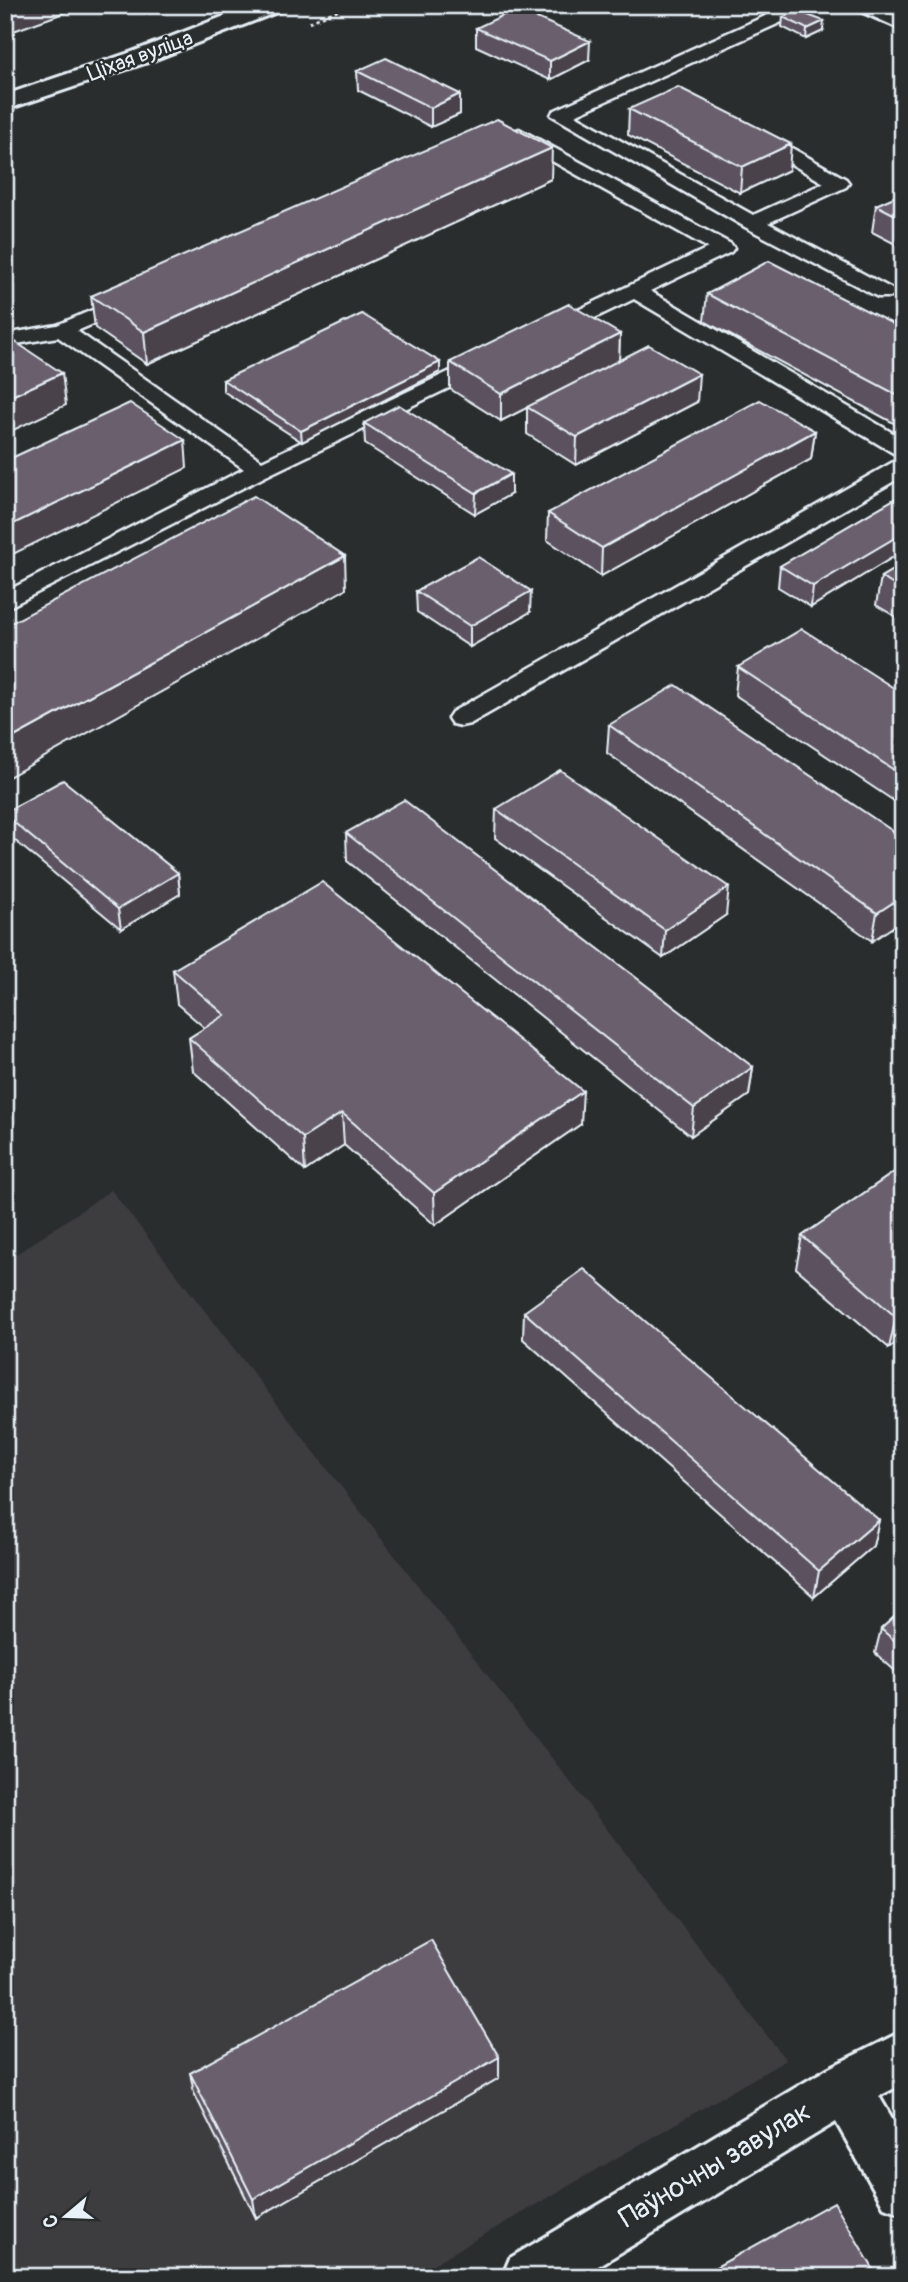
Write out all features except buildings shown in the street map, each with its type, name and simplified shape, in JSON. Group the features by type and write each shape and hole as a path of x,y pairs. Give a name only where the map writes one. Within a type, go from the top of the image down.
{"street":[{"name":"Ціхая вуліца","path":"5,103 140,57 274,5"},
{"path":"866,5 903,23"},
{"name":"Паўночны завулак","path":"529,2277 845,2087 903,2056"},
{"path":"845,2087 903,2189"}],"lane":[{"path":"804,5 560,114 752,223 885,293"},
{"path":"650,76 674,89"},
{"path":"733,123 839,183 752,223"},
{"path":"5,340 62,330 519,135 724,248 260,470 5,602"},
{"path":"635,290 903,449"},
{"path":"62,330 260,470"},
{"path":"131,409 156,397"},
{"path":"461,718 903,466"}],"shaded area":[{"path":"111,1190 786,2060 411,2277 5,2277 5,1262"}]}
